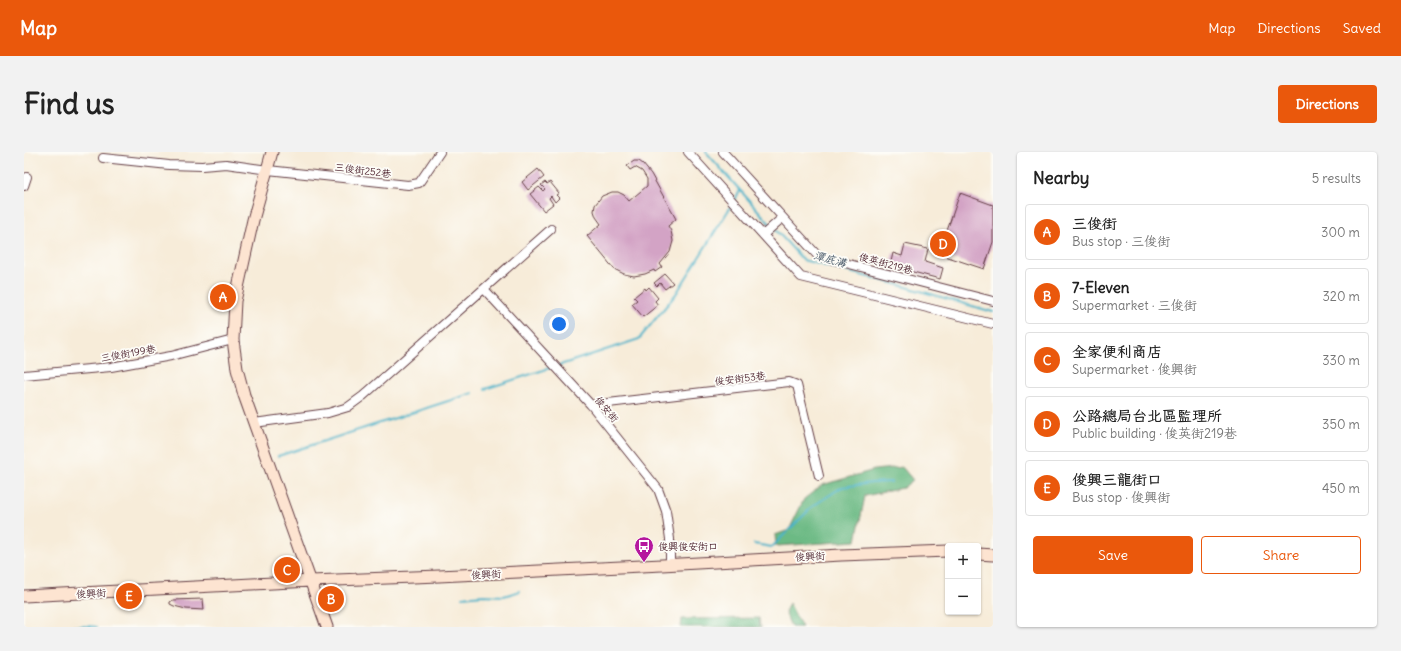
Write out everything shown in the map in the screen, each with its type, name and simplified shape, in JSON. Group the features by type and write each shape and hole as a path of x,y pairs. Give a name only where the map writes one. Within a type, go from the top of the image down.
{"street":[{"path":"272,152 253,220 235,301 233,340 237,368 244,395 327,627"},
{"name":"三俊街252巷","path":"103,158 202,166 226,164 408,185 419,183 440,152"},
{"path":"688,152 801,277 993,324"},
{"name":"俊英街219巷","path":"723,152 818,256 993,301"},
{"path":"24,186 27,176"},
{"path":"763,235 782,218"},
{"path":"254,424 328,413 348,407 363,396 551,229"},
{"name":"俊安街","path":"484,289 591,405 646,472 658,489 666,511 670,539 670,565"},
{"name":"三俊街199巷","path":"24,376 111,367 171,356 233,340"},
{"name":"俊安街53巷","path":"591,405 789,382 797,385 819,476"},
{"name":"俊興街","path":"24,596 311,580 439,576 670,565 848,554 945,551"},
{"path":"981,554 993,555"}],"green space":[{"path":"902,467 913,480 903,488 865,496 856,541 776,546 775,535 789,530 804,499 822,485 874,470"},
{"path":"789,603 802,627 791,627 785,612"},
{"path":"759,618 760,626 762,627 681,627 682,619"}],"building":[{"path":"634,161 639,161 643,164 651,174 676,219 668,226 671,231 673,241 670,252 660,264 662,267 655,272 654,270 645,274 634,276 624,274 614,269 587,236 601,224 594,211 595,205 602,196 612,192 618,192 624,195 629,201 647,186 647,179 642,171 635,167 630,170 627,166"},
{"path":"538,169 544,177 528,190 522,182"},
{"path":"545,182 547,184 550,182 559,193 556,195 559,198 555,202 551,196 549,198 553,204 544,211 530,194 539,187 543,191 545,189 541,185"},
{"path":"960,193 993,205 993,242 984,269 939,254"},
{"path":"905,244 928,249 925,262 943,268 940,279 890,266 893,253 902,256"},
{"path":"665,274 673,283 665,289 660,283 657,286 654,283"},
{"path":"649,287 658,298 655,301 658,305 643,317 632,304 637,300 634,297 645,288 646,290"},
{"path":"203,599 204,610 186,609 170,604 173,600"}],"waterway":[{"name":"潭底溝","path":"706,152 771,225"},
{"path":"735,199 740,191"},
{"path":"557,366 639,339 676,294 731,206"},
{"name":"潭底溝","path":"774,228 803,260 903,286 993,312"},
{"path":"485,389 553,367"},
{"path":"278,456 473,393"},
{"path":"754,544 772,547 813,506 842,487 891,482"},
{"path":"462,597 483,595 504,596 520,591"},
{"path":"64,627 97,627"}],"place":[{"name":"公路總局台北區監理所","path":"943,244"},
{"name":"三俊街","path":"223,297"},
{"name":"俊興俊安街口","path":"644,563"},
{"name":"全家便利商店","path":"287,570"},
{"name":"俊興三龍街口","path":"129,596"},
{"name":"7-Eleven","path":"331,599"}]}
